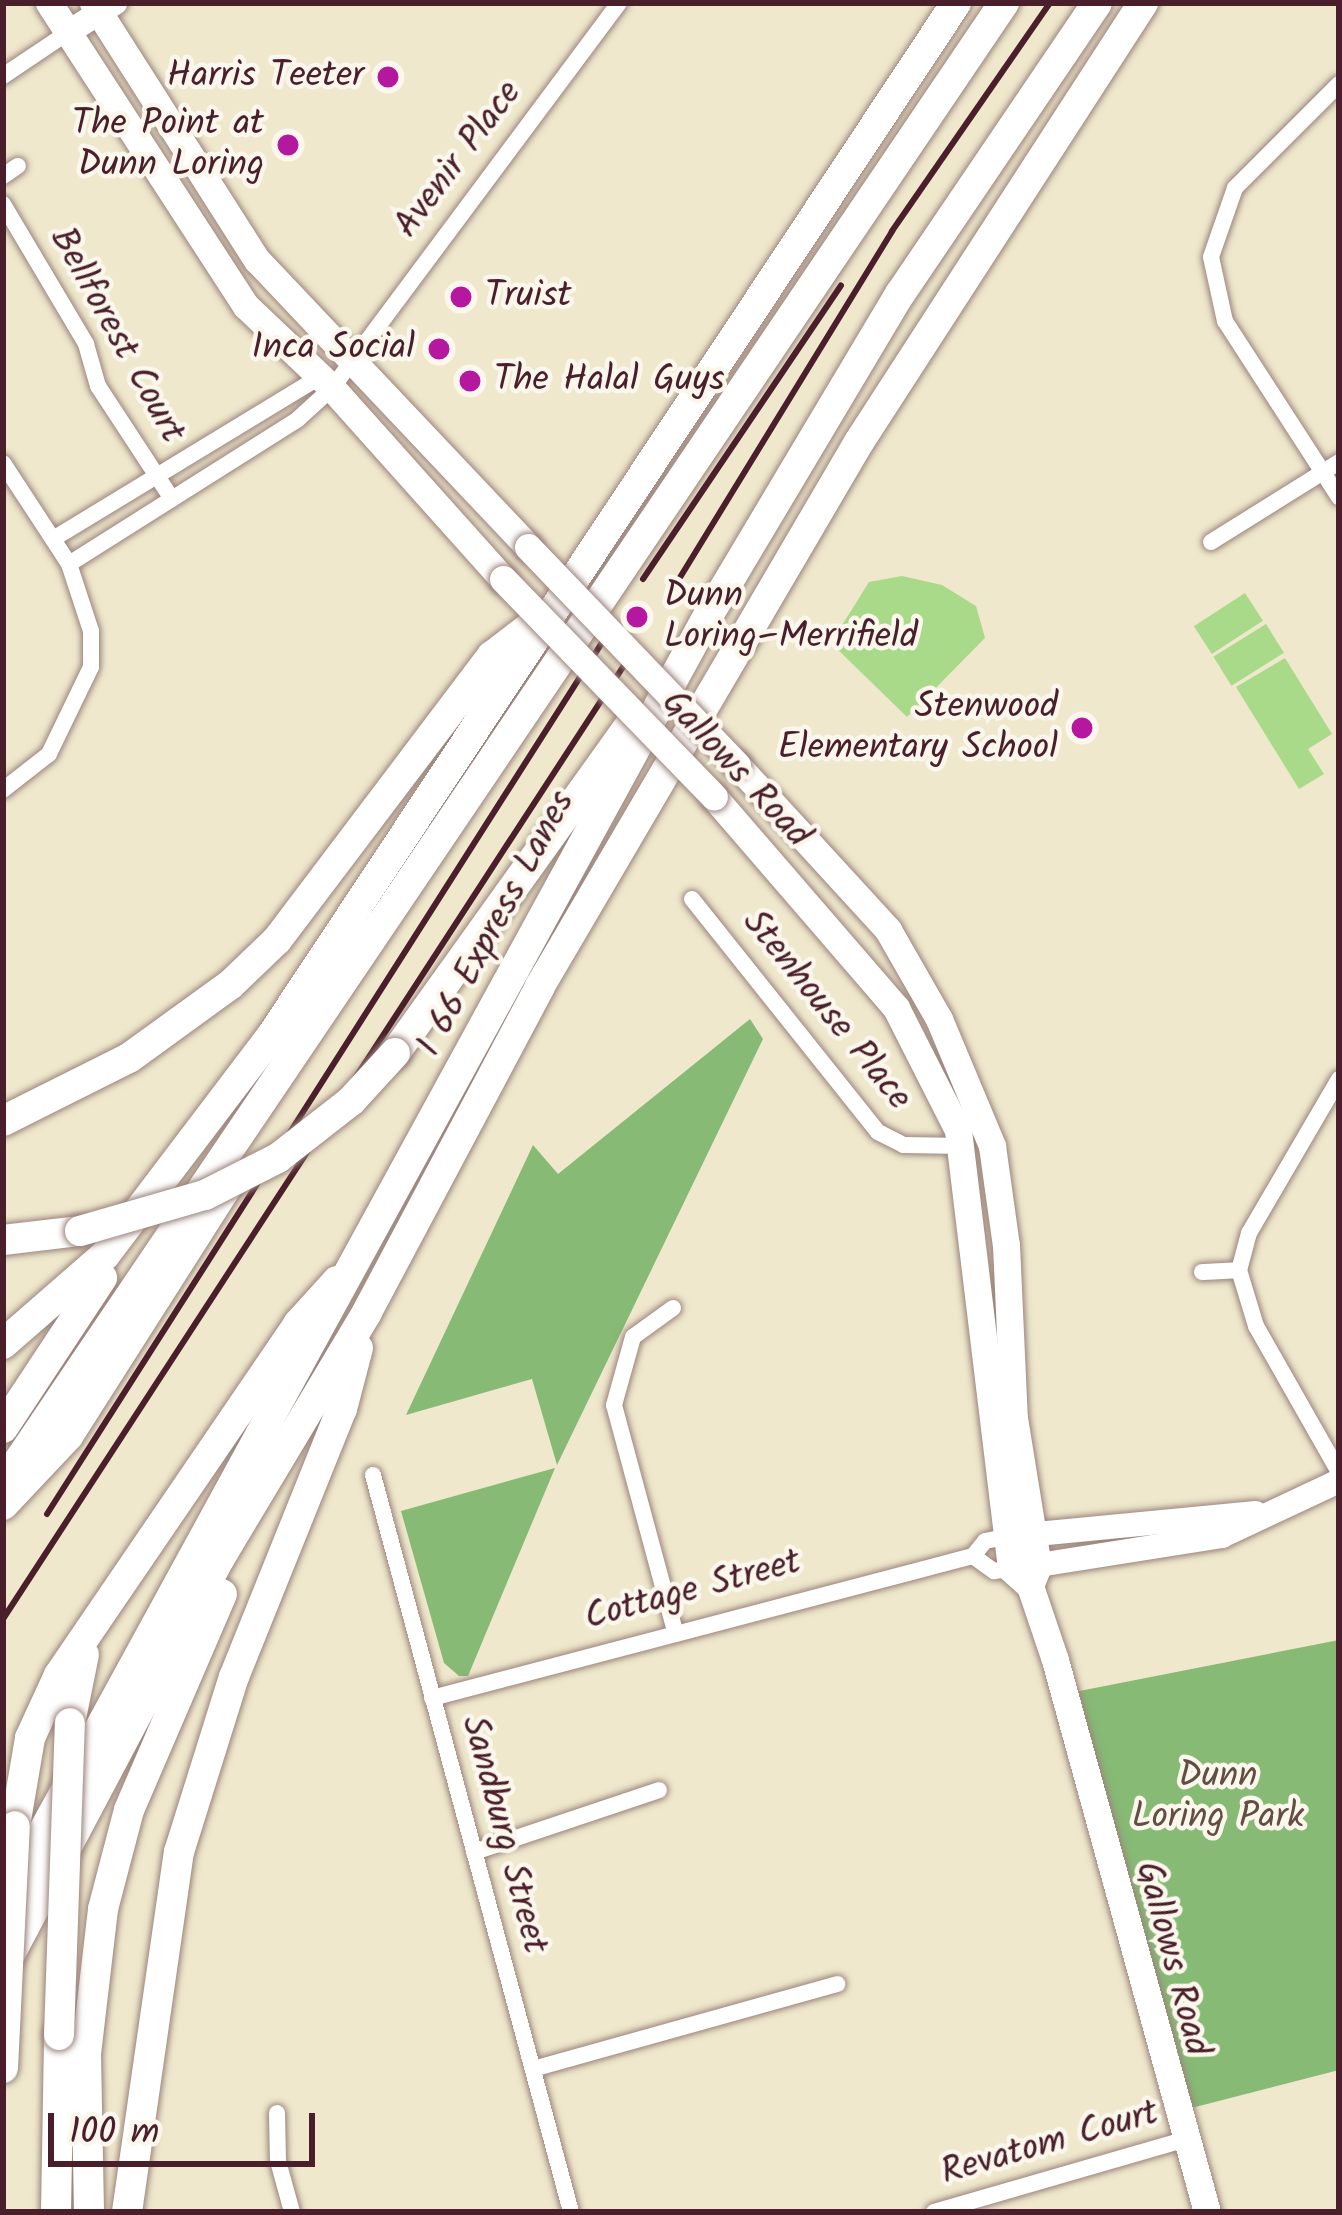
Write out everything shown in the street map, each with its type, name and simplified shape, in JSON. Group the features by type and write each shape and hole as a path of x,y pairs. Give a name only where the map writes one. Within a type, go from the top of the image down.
{"highway":[{"path":"3,1344 105,1255 270,1038 956,3"},
{"path":"3,1484 1004,3"},
{"name":"I 66 Express Lanes","path":"3,1904 709,614 900,294 1097,3"},
{"path":"3,1969 253,1501 368,1312 541,986 859,442 1143,3"},
{"path":"3,1120 129,1058 230,986 277,940 492,656 559,604"},
{"path":"3,1240 80,1231 206,1195 278,1158 395,1053 709,614"},
{"path":"3,1504 45,1466 99,1391 434,867 470,789"},
{"path":"3,1428 177,1162"},
{"path":"3,2068 15,1826 37,1718 130,1564 298,1324 365,1250"},
{"path":"127,2212 161,1935 201,1773 342,1409 368,1312"},
{"path":"88,2212 86,2054 103,1909 129,1810 239,1558 253,1501"},
{"path":"56,2212 70,1724 84,1654 130,1564"}],"main road":[{"name":"Gallows Road","path":"50,3 221,275 326,383 503,580 713,797 896,1008 962,1146 1026,1574 1207,2212"},
{"name":"Gallows Road","path":"103,6 256,260 888,930 939,1018 992,1146 1018,1536"}],"street":[{"name":"Avenir Place","path":"326,383 620,3"},
{"path":"3,76 103,6"},
{"path":"1335,94 1235,188 1211,257 1226,321 1331,467 1339,497"},
{"name":"Bellforest Court","path":"3,204 86,344 98,386 172,500"},
{"path":"53,539 156,475 326,383"},
{"path":"69,564 172,500 326,383"},
{"path":"3,463 69,564 91,631 87,683 49,754 3,790"},
{"path":"1211,542 1331,467"},
{"name":"Stenhouse Place","path":"692,899 878,1132 903,1145 992,1146"},
{"path":"1339,1079 1249,1233 1239,1270 1256,1326 1339,1472"},
{"path":"1202,1273 1239,1270"},
{"path":"673,1307 633,1337 614,1405 676,1634"},
{"name":"Sandburg Street","path":"373,1475 572,2212"},
{"name":"Cottage Street","path":"973,1556 994,1571 1026,1574 1222,1537 1339,1481"},
{"name":"Cottage Street","path":"432,1698 973,1556 985,1540 1276,1511"},
{"path":"474,1852 659,1790"},
{"path":"533,2068 837,1984"},
{"path":"277,2113 278,2161 292,2212"},
{"name":"Revatom Court","path":"934,2212 1184,2140"}],"green space":[{"path":"902,576 942,585 976,606 985,638 907,717 831,643 869,582"},
{"path":"1245,593 1263,621 1212,654 1194,626"},
{"path":"1266,624 1284,653 1231,686 1213,657"},
{"path":"1285,658 1332,734 1308,749 1324,774 1299,789 1236,687"},
{"path":"750,1019 763,1039 557,1465 532,1379 406,1415 533,1145 558,1174"},
{"path":"555,1468 468,1676 459,1676 444,1663 401,1511"},
{"name":"Dunn Loring Park","path":"1339,1640 1339,2070 1176,2112 1064,1694"}],"railway":[{"path":"668,597 892,231 1050,3"},
{"path":"643,579 841,286"},
{"path":"47,1514 610,630"},
{"path":"3,1619 634,650"}],"place":[{"name":"Harris Teeter","path":"388,77"},
{"name":"The Point at Dunn Loring","path":"288,145"},
{"name":"Truist","path":"461,297"},
{"name":"Inca Social","path":"439,349"},
{"name":"The Halal Guys","path":"470,381"},
{"name":"Dunn Loring–Merrifield","path":"637,617"},
{"name":"Stenwood Elementary School","path":"1082,728"}]}
